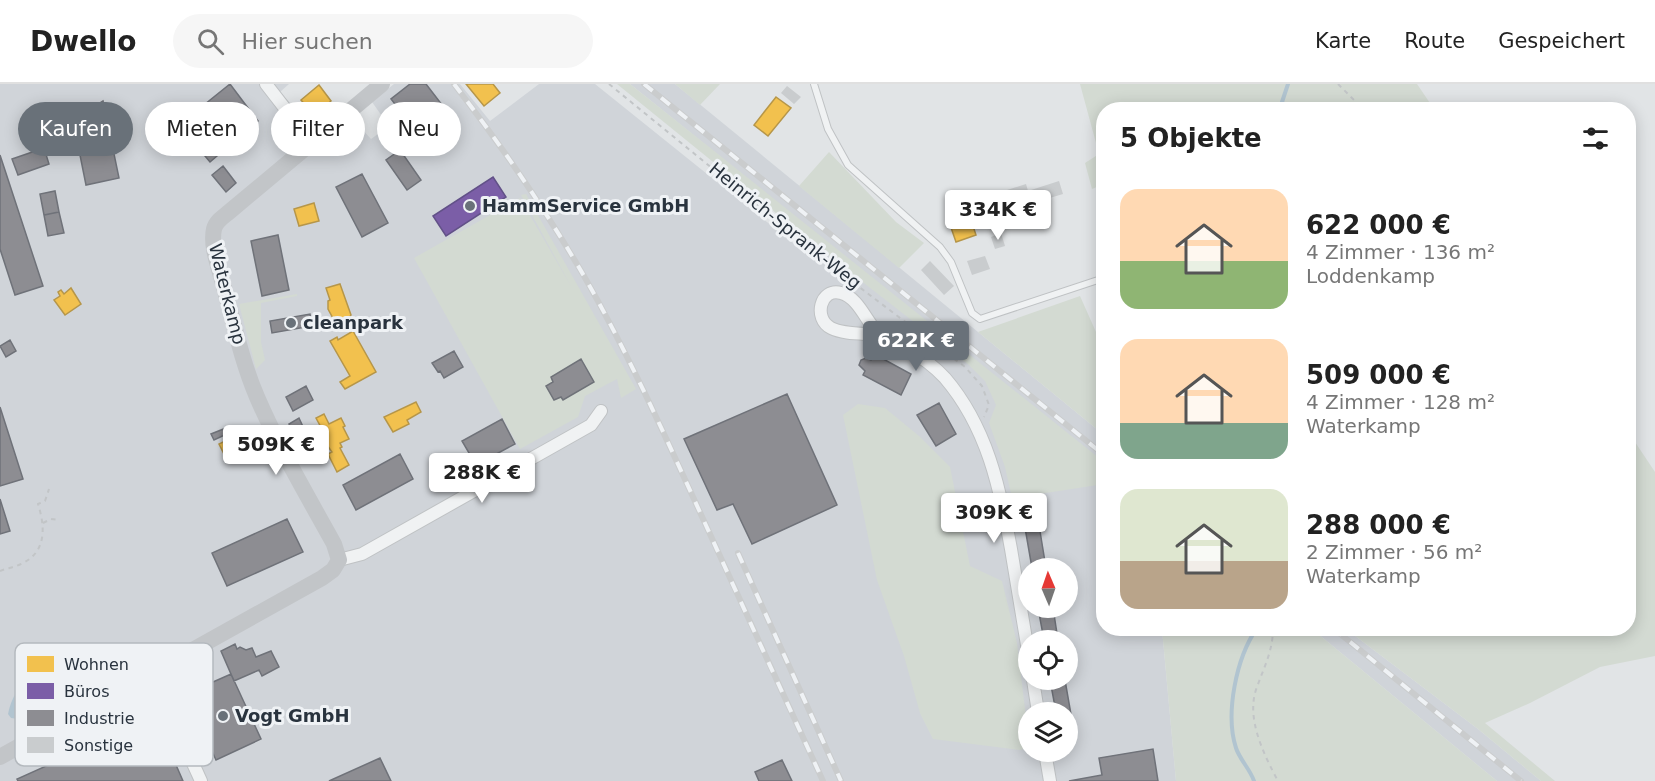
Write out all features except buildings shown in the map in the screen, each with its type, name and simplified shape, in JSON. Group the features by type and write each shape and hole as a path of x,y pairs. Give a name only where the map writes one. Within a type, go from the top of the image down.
{"street":[{"path":"266,84 280,102"},
{"name":"Waterkamp","path":"360,102 382,84"},
{"name":"Waterkamp","path":"295,156 216,224 213,242 244,364 256,396 279,445 334,543 339,560"},
{"path":"880,335 845,294 834,292 822,301 821,316 830,328 880,335 926,360 945,378 977,425 988,450 1004,510 1024,630"},
{"path":"205,643 322,578 333,570 339,560 362,554 591,425 601,411"},
{"path":"0,757 15,749"},
{"path":"1047,762 1050,781"},
{"path":"194,766 201,781"}],"lane":[{"path":"814,84 828,129 848,165 940,247 951,262 972,313 980,319 1096,281"}],"path":[{"name":"Heinrich-Sprank-Weg","path":"609,84 838,271 969,371 982,386 989,405 977,425"},
{"path":"1338,84 1356,102"},
{"path":"0,571 23,563 31,556 42,538 43,523 38,504 45,501 49,489"},
{"path":"43,523 51,519 59,520"},
{"path":"1273,636 1270,656 1256,690 1253,704 1254,719 1261,743 1278,781"}],"shaded area":[{"path":"0,84 289,84 280,92 289,102 271,102 271,156 365,156 365,132 371,139 377,135 377,156 461,156 461,102 377,102 377,109 372,102 394,84 460,84 490,121 539,84 595,84 803,251 818,235 630,84 675,84 1096,428 1096,636 1163,636 1176,781 0,781"},
{"path":"617,84 630,84 1096,456 1096,485 1012,498 1005,467 989,423 996,405 985,381 969,365 819,248"},
{"path":"675,84 720,84 700,105"},
{"path":"1080,84 1417,84 1429,102 1096,102 1096,143"},
{"path":"829,152 896,222 924,243 899,268 799,186"},
{"path":"1096,156 1096,187 1092,189 1085,163"},
{"path":"526,194 636,389 621,398 617,379 585,396 578,417 520,449 414,258 520,198 572,288 521,195"},
{"path":"297,294 297,296 261,303 261,342 265,360 256,369 239,304"},
{"path":"1080,296 1096,332 1096,428 978,332"},
{"path":"858,404 885,408 919,436 950,467 970,566 1002,581 1017,643 1018,690 1023,690 1024,702 1018,702 1018,750 933,739 920,713 904,656 877,580 843,415"},
{"path":"1636,444 1655,472 1655,656 1600,667 1485,723 1555,781 1541,781 1478,729 1355,636 1636,636"},
{"path":"1163,636 1321,636 1497,781 1176,781"},
{"path":"1321,636 1355,636 1478,729 1541,781 1497,781"}],"water":[{"path":"15,695 15,719 8,714"}],"waterway":[{"path":"1282,102 1288,84"},
{"path":"1252,636 1243,655 1234,686 1232,719 1236,748 1254,781"}],"railway":[{"path":"454,84 538,202 601,306 661,428 823,781"},
{"path":"644,84 1096,449"},
{"path":"738,553 841,781"},
{"path":"1343,636 1521,781"}],"place":[{"name":"HammService GmbH","path":"470,206"},
{"name":"cleanpark","path":"291,323"},
{"name":"Vogt GmbH","path":"223,716"}]}
